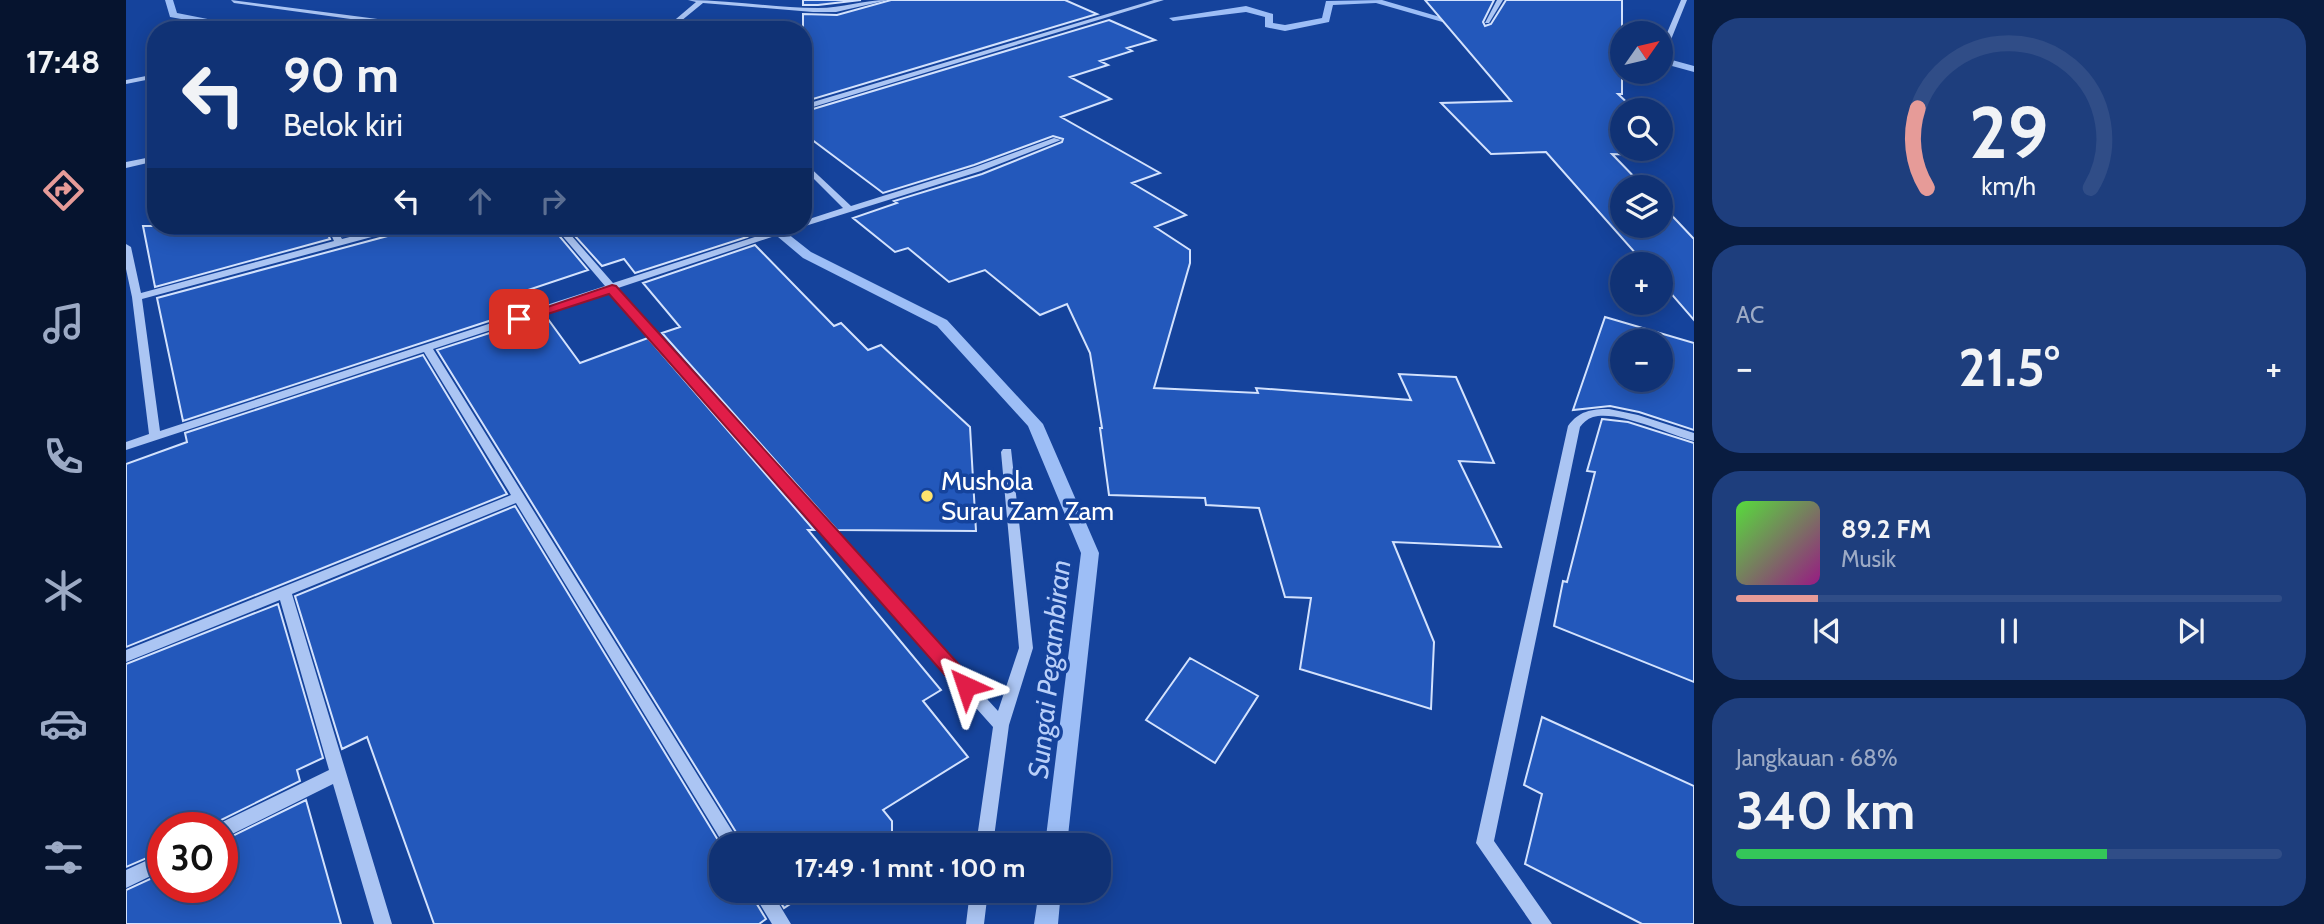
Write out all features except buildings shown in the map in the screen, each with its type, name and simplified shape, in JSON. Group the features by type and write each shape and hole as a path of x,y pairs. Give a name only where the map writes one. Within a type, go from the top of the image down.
{"street":[{"path":"691,0 813,10 836,10 880,1"},
{"path":"812,105 1161,0"},
{"path":"1487,22 1500,0"},
{"path":"1673,26 1684,0"},
{"path":"234,1 380,21"},
{"path":"677,21 703,1"},
{"path":"361,21 365,19"},
{"path":"126,82 147,78"},
{"path":"812,221 978,169 1057,140"},
{"path":"126,165 147,160"},
{"path":"812,172 849,209"},
{"path":"335,235 339,243"},
{"path":"137,298 369,235"},
{"path":"566,235 806,509 1001,725"},
{"path":"126,446 612,289 769,235"},
{"path":"126,249 137,298 155,437"},
{"path":"427,348 726,833"},
{"path":"1543,924 1485,843 1574,426 1583,416 1596,412 1624,416 1694,437"},
{"path":"987,833 1001,725 1026,648 1007,452"},
{"path":"126,656 518,497"},
{"path":"284,591 383,924"},
{"path":"238,823 337,774"},
{"path":"126,879 147,869"},
{"path":"769,903 782,924"},
{"path":"975,924 978,903"}],"waterway":[{"name":"Sungai Pegambiran","path":"169,0 173,15 207,21"},
{"path":"1173,18 1246,9 1270,16 1268,25 1285,28 1326,20 1329,3 1376,1 1460,24"},
{"path":"1673,63 1694,69"},
{"name":"Sungai Pegambiran","path":"782,235 807,255 942,323 1035,424 1090,553 1057,833"},
{"name":"Sungai Pegambiran","path":"1046,924 1049,903"}],"place":[{"name":"Mushola Surau Zam Zam","path":"927,496"}],"route":[{"path":"519,319 612,289 966,686"}]}
